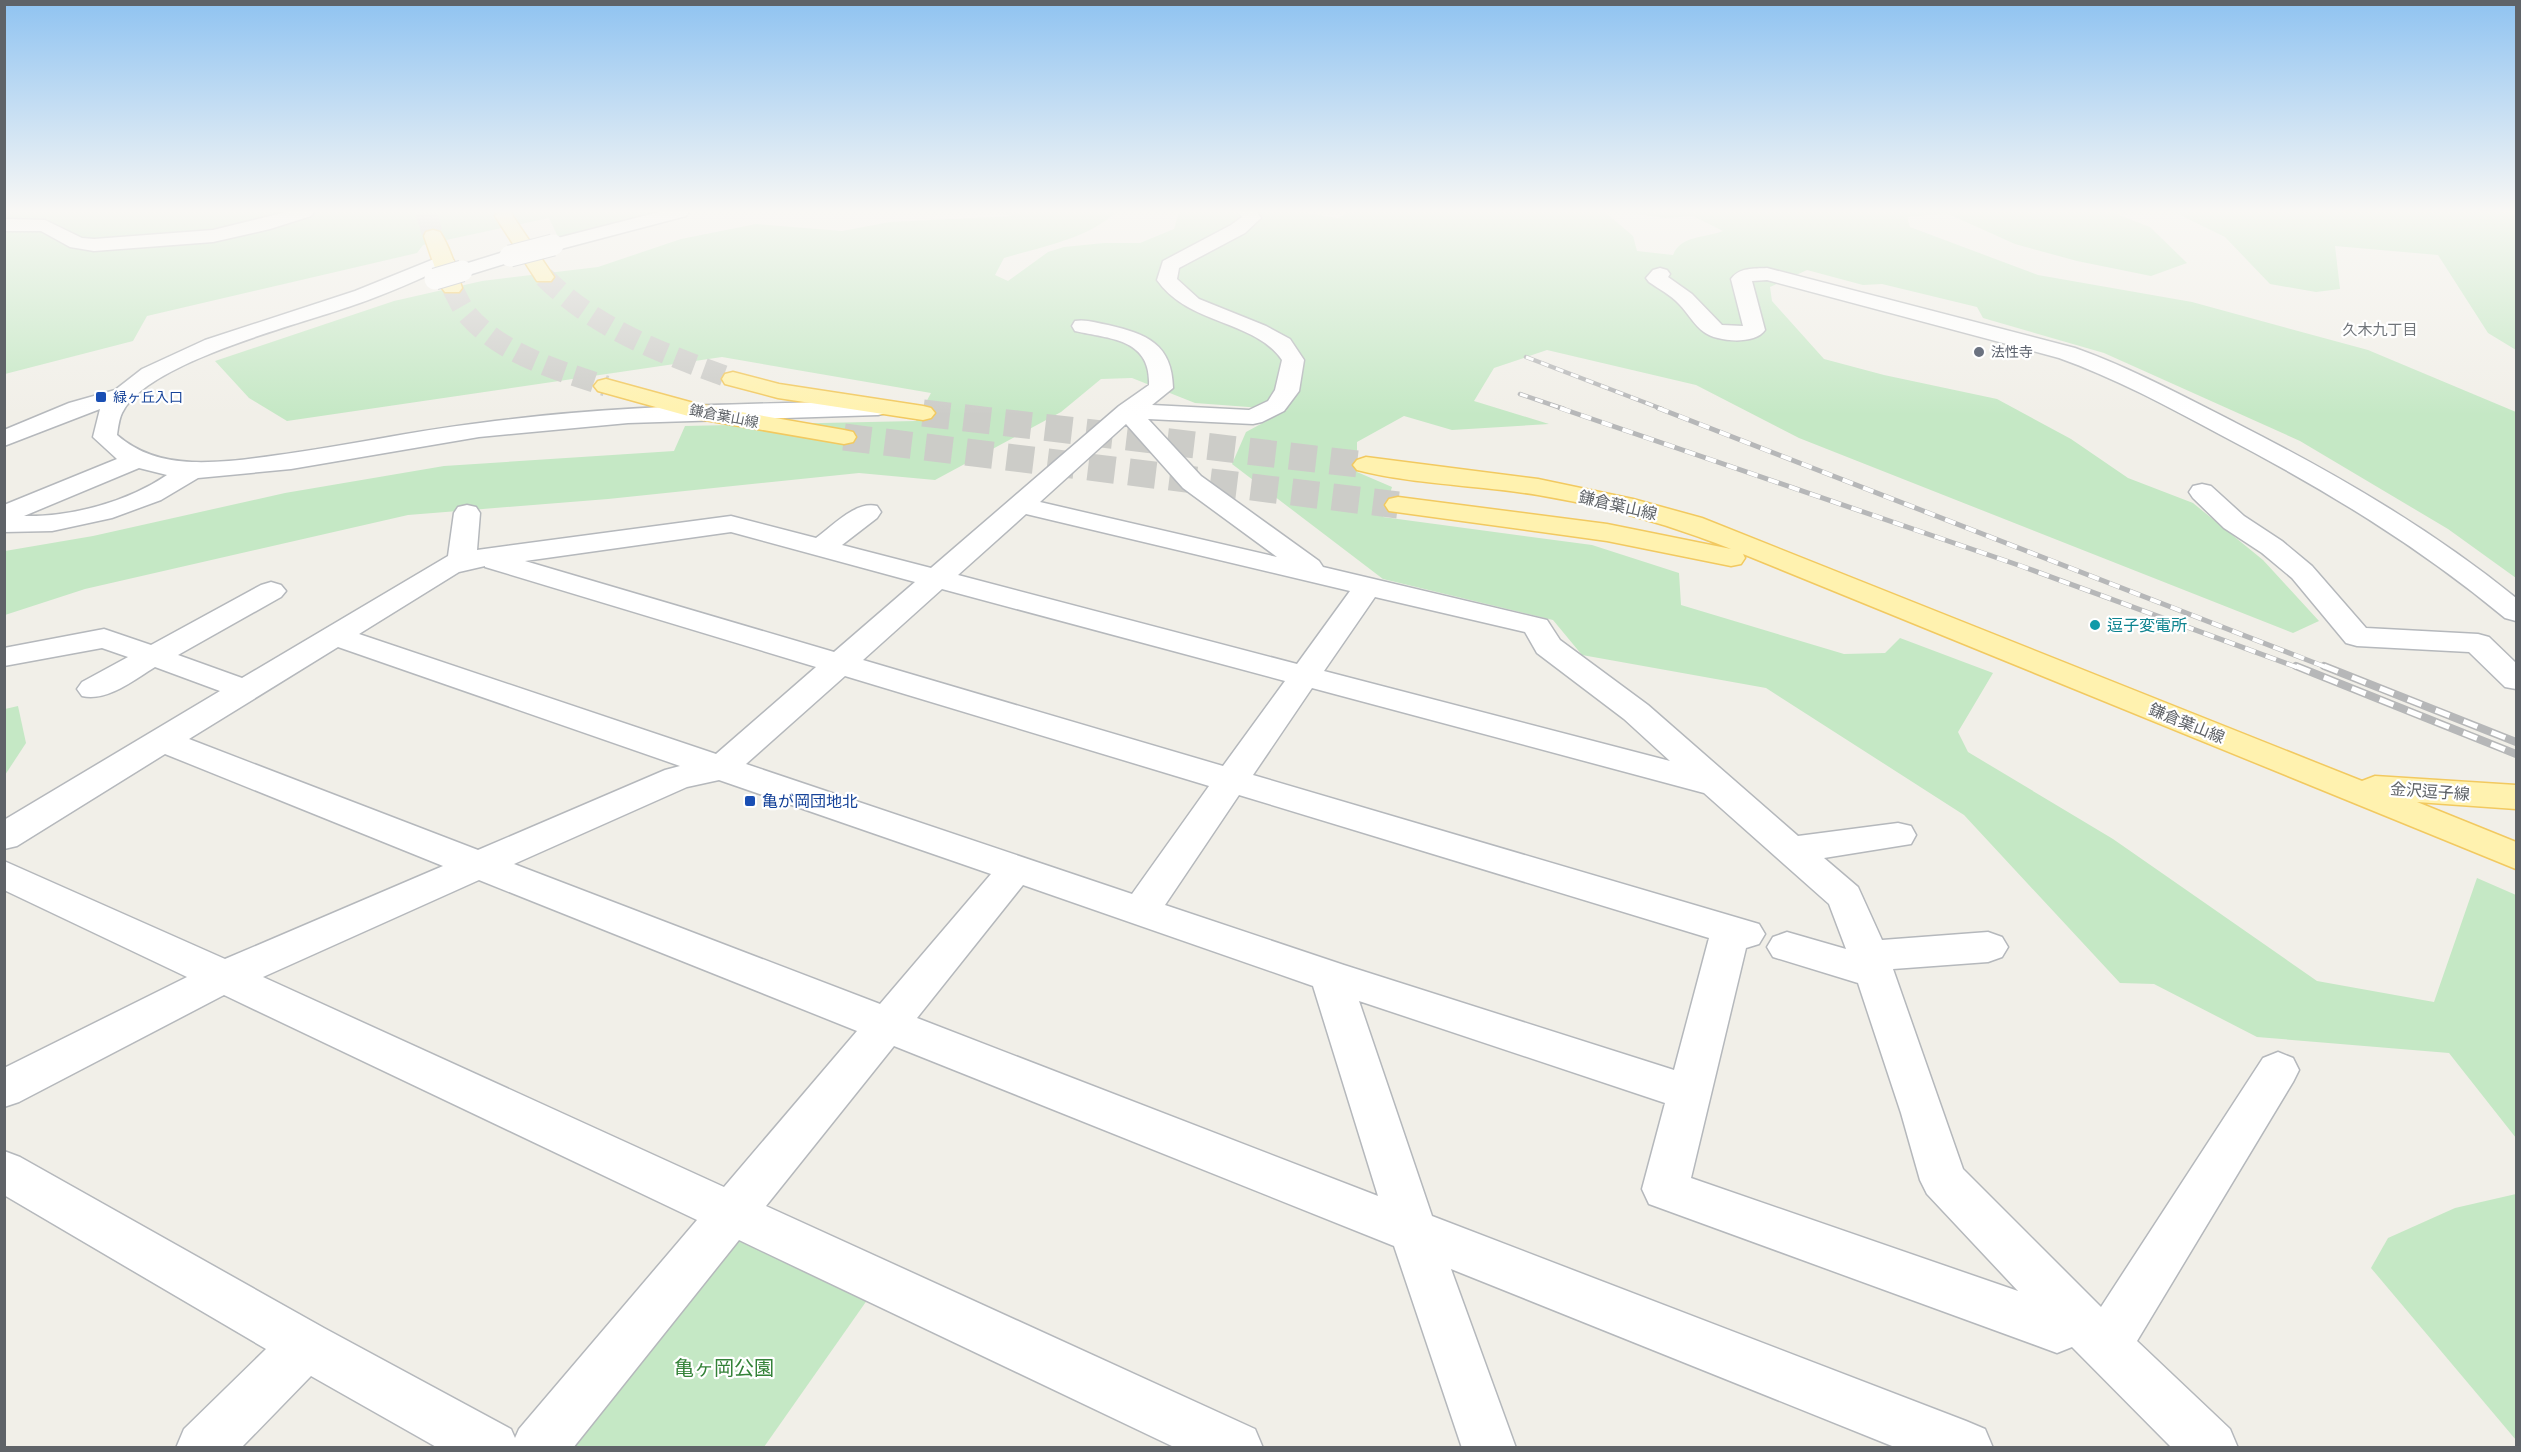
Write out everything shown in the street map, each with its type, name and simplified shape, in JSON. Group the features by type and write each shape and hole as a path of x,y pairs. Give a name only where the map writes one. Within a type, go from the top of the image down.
{"main road":[{"path":"699,412 739,408 751,404 758,397 756,390 736,380 778,391 878,408 923,413"},
{"name":"鎌倉葉山線","path":"606,386 699,412 844,437"},
{"name":"鎌倉葉山線","path":"1366,465 1538,487 1633,507 1692,524 2344,785 2512,846"},
{"name":"鎌倉葉山線","path":"1398,505 1598,530 1689,547 1858,590"},
{"name":"金沢逗子線","path":"2344,785 2517,796"}],"street":[{"path":"426,280 378,290 177,359 123,395 112,408 106,422 105,437 117,449 136,460 192,470 239,468 341,454 479,430 581,418 699,412 878,408"},
{"path":"1127,411 1253,417 1276,406 1287,391 1293,360 1282,345 1258,331 1192,303 1167,280"},
{"path":"1658,280 1685,298 1709,326 1717,331 1744,333 1754,330 1741,280"},
{"path":"1789,280 2103,365 2259,444 2331,485 2414,535 2487,586 2517,612"},
{"path":"4,1089 223,977 677,778 721,768 1127,411 1161,388 1163,376 1154,351 1139,341 1121,334 1083,326"},
{"path":"4,440 77,408 123,395"},
{"path":"1127,411 1192,482 1322,576"},
{"path":"479,430 521,412"},
{"path":"4,515 136,460"},
{"path":"4,524 60,521 112,512 172,486 192,470"},
{"path":"2202,492 2235,522 2272,547 2302,572 2357,637 2478,643 2517,681"},
{"path":"1020,505 1536,626 1548,646 1636,712 1845,897 1872,964 1923,1113 1943,1180 2091,1332 2211,1448"},
{"path":"821,548 868,512"},
{"path":"467,513 473,559"},
{"path":"4,837 449,566 473,559 731,524 1716,785"},
{"path":"473,559 840,664 1738,932 1689,1093 1665,1189 2057,1329 2091,1332"},
{"path":"1140,911 1367,587"},
{"path":"93,688 271,591"},
{"path":"335,636 1015,870 1689,1093"},
{"path":"4,657 104,638 246,690"},
{"path":"162,741 1966,1448"},
{"path":"1792,850 1898,835"},
{"path":"538,1448 1015,870"},
{"path":"4,874 1236,1448"},
{"path":"1787,947 1872,964 1988,947"},
{"path":"1330,976 1413,1231 1489,1448"},
{"path":"2091,1332 2278,1070"},
{"path":"4,1171 306,1345 492,1448"},
{"path":"203,1448 306,1345"}],"green space":[{"path":"5,280 302,280 147,316 133,341 5,374"},
{"path":"1786,280 1770,287 1772,301 1824,359 1884,375 1997,399 2071,439 2128,478 2193,503 2263,560 2319,621 2293,633 1799,438 1696,385 1547,350 1494,368 1474,401 1549,424 1452,430 1404,416 1357,442 1357,472 1392,487 1383,517 1592,545 1679,573 1681,605 1844,654 1885,653 1900,638 1993,673 1958,732 1968,752 2113,839 2317,981 2434,1002 2477,878 2516,895 2516,1138 2449,1053 2257,1037 2154,984 2120,983 1964,815 1766,688 1582,655 1553,620 1383,579 1232,464 1246,432 1287,410 1195,403 1132,378 1101,379 1061,412 935,480 859,473 608,499 408,515 85,589 5,615 5,551 93,536 285,493 444,466 674,451 685,426 916,421 931,393 722,357 287,421 249,398 215,361 394,301 482,281"},
{"path":"1843,280 2065,280 2192,302 2368,350 2516,412 2516,578 2448,529 2300,441 2104,353 1983,318 1977,307 1882,284 1863,285"},
{"path":"2266,280 2339,280 2340,289 2316,292 2270,284"},
{"path":"2454,280 2516,280 2516,350 2488,333"},
{"path":"18,706 26,743 5,775 5,709"},
{"path":"2516,1194 2516,1440 2371,1268 2388,1238 2455,1208"},
{"name":"亀ヶ岡公園","path":"743,1236 870,1296 764,1447 563,1448 725,1241"}],"tunnel":[{"path":"547,280 565,296 609,326 656,350 733,379"},
{"path":"452,288 466,313 480,327 512,350 549,367 606,386"},
{"path":"923,413 1366,465"},
{"path":"844,437 1398,505"}],"railway":[{"path":"1526,357 1662,409"},
{"path":"1520,394 1564,409"},
{"path":"1560,408 2021,566 2299,668"},
{"path":"1658,408 2328,668"},
{"path":"2296,666 2516,754"},
{"path":"2324,666 2516,742"}],"place":[{"name":"法性寺","path":"1979,352"},
{"name":"緑ヶ丘入口","path":"101,397"},
{"name":"逗子変電所","path":"2095,625"},
{"name":"亀が岡団地北","path":"750,801"}],"district":[{"name":"久木九丁目","path":"2380,330"}]}
